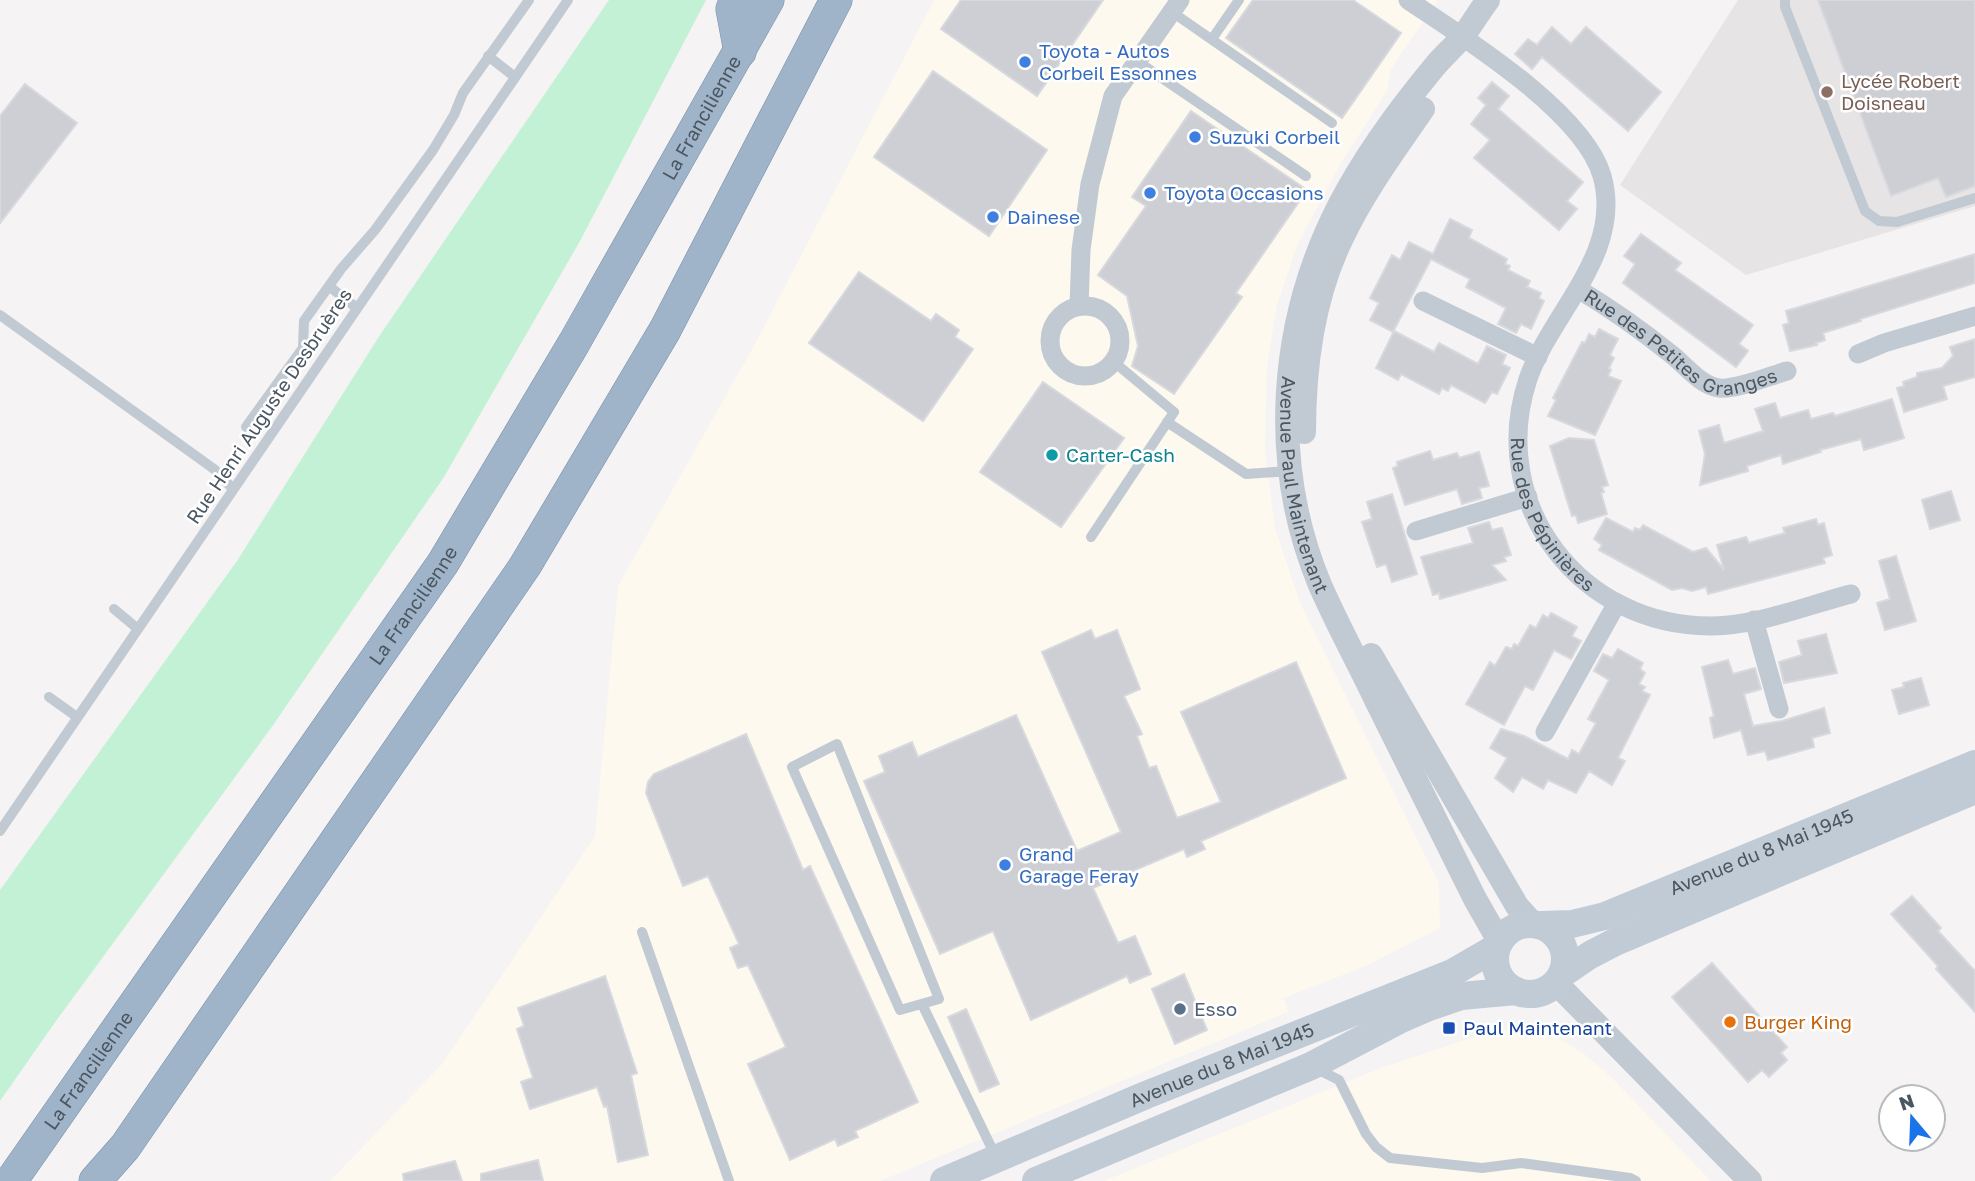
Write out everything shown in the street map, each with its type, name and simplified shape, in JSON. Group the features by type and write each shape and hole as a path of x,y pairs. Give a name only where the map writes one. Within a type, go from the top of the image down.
{"highway":[{"path":"736,0 732,9 740,52"},
{"name":"La Francilienne","path":"11,1181 443,563 580,331 768,0"},
{"path":"95,1181 125,1147 524,565 665,330 829,13 855,0"},
{"path":"120,1181 125,1147"}],"main road":[{"name":"Avenue du 8 Mai 1945","path":"944,1181 1146,1095 1452,973 1498,944 1514,927 1572,924 1605,916 1975,764"},
{"name":"Avenue du 8 Mai 1945","path":"1036,1181 1311,1066 1429,1007 1461,996 1516,991 1537,993 1548,990 1590,955 1615,942 1975,790"},
{"path":"1538,924 1558,937 1563,946 1565,965 1559,979"},
{"path":"1498,944 1495,957 1500,978 1516,991"},
{"path":"996,1159 1010,1169 1031,1168 1232,1099"}],"street":[{"name":"Rue des Pépinières","path":"1408,0 1493,58 1559,114 1578,132 1593,154 1601,174 1606,196 1606,217 1600,244 1528,379 1518,426 1518,451 1528,497 1551,545 1587,585 1617,603 1654,619 1714,626 1754,620 1851,594"},
{"name":"Avenue Paul Maintenant","path":"1488,0 1462,37 1435,66 1340,204 1310,272 1292,342 1287,407 1290,471 1297,510 1320,585 1498,944"},
{"path":"1079,306 1081,250 1090,184 1113,96 1176,6"},
{"name":"Avenue Paul Maintenant","path":"1462,37 1447,75 1356,210 1340,241 1327,276 1311,344 1304,408 1304,471 1310,509 1321,547 1349,617 1517,906 1538,924"},
{"name":"Rue des Petites Granges","path":"1578,289 1607,307 1707,384 1715,387 1733,386 1787,371"},
{"path":"1423,301 1538,357"},
{"path":"1079,306 1093,307 1106,313 1115,322 1120,336 1114,362 1103,372 1090,376 1076,376 1064,370 1055,360 1050,347 1054,324 1069,309 1079,306"},
{"path":"1858,354 1884,343 1975,316"},
{"path":"1416,531 1528,497"},
{"path":"1545,732 1617,603"},
{"path":"1754,620 1779,709"},
{"path":"1559,979 1750,1181"}],"lane":[{"path":"246,427 303,348 304,321 433,150 454,115 463,93 529,0"},
{"name":"Rue Henri Auguste Desbruères","path":"0,831 568,0"},
{"path":"1212,39 1239,0"},
{"path":"1785,0 1785,7 1865,211 1878,221 1897,222 1975,198"},
{"path":"1176,6 1212,39 1332,123"},
{"path":"488,56 515,77"},
{"path":"1137,61 1306,176"},
{"path":"330,287 357,308"},
{"path":"0,315 214,469 233,489"},
{"path":"1091,537 1174,412 1114,362"},
{"path":"1167,422 1246,474 1290,471"},
{"path":"114,609 138,629"},
{"path":"49,697 77,718"},
{"path":"837,744 939,999 922,1004 900,1010 792,767 837,744"},
{"path":"642,932 729,1181"},
{"path":"922,1004 996,1159"},
{"path":"1311,1066 1339,1080 1366,1134 1376,1147 1390,1158 1482,1168 1521,1163 1636,1181"}],"shaded area":[{"path":"934,0 1438,0 1391,69 1387,91 1341,163 1298,243 1277,305 1267,367 1265,451 1275,528 1300,603 1439,883 1440,928 1368,965 1284,998 1288,1012 880,1181 330,1181 443,1063 595,836 618,586 755,344"},
{"name":"Lycée Robert Doisneau","path":"1738,0 1975,0 1975,206 1746,275 1620,185"},
{"path":"1514,1028 1552,1034 1583,1053 1612,1078 1711,1181 1104,1181 1381,1068 1477,1036"}],"green space":[{"path":"609,0 706,0 580,241 444,477 271,728 0,1101 0,890 237,561 380,335"}],"building":[{"name":"Toyota - Autos Corbeil Essonnes","path":"961,0 1103,0 1037,96 941,29"},
{"path":"1253,0 1353,0 1401,33 1342,118 1226,38"},
{"path":"1818,0 1975,0 1975,186 1946,197 1938,178 1891,196"},
{"path":"1552,27 1571,44 1586,27 1661,92 1628,131 1542,57 1532,69 1515,54 1528,39 1537,45"},
{"path":"933,71 1047,150 989,236 874,157"},
{"path":"1492,82 1509,96 1498,109 1583,182 1567,201 1577,209 1559,230 1474,158 1490,140 1471,124 1486,105 1478,98"},
{"path":"25,84 77,123 0,223 0,116"},
{"path":"1191,111 1307,190 1236,293 1242,297 1174,394 1132,366 1138,346 1127,296 1098,275 1146,206 1132,197"},
{"path":"1450,219 1472,230 1469,238 1507,259 1505,264 1510,266 1508,270 1530,281 1527,287 1541,293 1539,298 1544,301 1531,329 1521,324 1516,333 1498,324 1506,308 1466,287 1470,279 1431,259 1393,332 1370,320 1379,303 1370,298 1392,255 1400,260 1409,242 1433,254"},
{"path":"1641,234 1681,263 1675,270 1753,325 1739,344 1748,351 1736,367 1623,283 1635,264 1624,256"},
{"path":"1975,254 1975,283 1860,319 1861,321 1823,333 1825,340 1816,343 1817,345 1790,351 1783,325 1789,323 1786,311"},
{"path":"859,272 931,321 936,314 959,330 955,337 973,349 923,421 809,343"},
{"path":"1599,329 1618,339 1610,355 1614,358 1608,376 1621,381 1595,435 1548,416 1556,400 1553,398 1582,342 1585,343 1589,334 1595,337"},
{"path":"1394,331 1434,352 1439,343 1478,364 1487,346 1506,355 1502,364 1510,368 1497,394 1492,392 1485,403 1451,385 1448,391 1442,388 1439,394 1401,374 1398,380 1376,368"},
{"path":"1975,339 1975,377 1943,386 1947,399 1904,412 1897,388 1904,386 1903,382 1917,377 1917,373 1942,368 1953,356 1950,347"},
{"name":"Carter-Cash","path":"1043,382 1124,438 1061,527 980,472"},
{"path":"1892,399 1904,438 1864,450 1861,439 1783,464 1781,455 1747,466 1748,471 1700,485 1705,454 1699,431 1719,425 1724,443 1763,431 1755,409 1775,403 1780,418 1808,410 1811,419 1833,413 1835,416"},
{"path":"1569,438 1594,440 1608,485 1602,487 1604,492 1601,493 1607,514 1578,523 1576,515 1572,516 1550,446"},
{"path":"1430,451 1433,460 1457,453 1459,458 1479,452 1489,486 1479,488 1482,498 1462,504 1457,489 1405,505 1393,468 1398,466 1397,462"},
{"path":"1951,491 1960,520 1930,529 1922,500"},
{"path":"1392,494 1417,574 1392,582 1386,564 1377,567 1362,522 1372,519 1367,502"},
{"path":"1606,518 1633,532 1635,528 1640,530 1643,525 1693,552 1706,548 1724,570 1717,545 1746,537 1749,543 1785,533 1783,528 1816,519 1818,525 1824,523 1832,555 1823,558 1825,563 1708,594 1706,587 1692,591 1682,588 1672,590 1599,550 1602,545 1594,539"},
{"path":"1489,522 1492,530 1502,528 1511,555 1504,557 1506,561 1492,565 1506,580 1440,599 1439,593 1433,595 1421,557 1473,543 1468,528"},
{"path":"1896,556 1916,621 1885,630 1877,603 1890,599 1879,561"},
{"path":"1551,613 1577,627 1572,636 1581,641 1571,659 1554,650 1533,690 1525,686 1504,725 1466,704 1490,662 1495,666 1506,647 1512,649 1514,644 1518,646 1530,625 1536,628 1543,615 1548,618"},
{"path":"1091,630 1095,639 1117,630 1140,689 1124,696 1142,734 1137,736 1149,768 1156,766 1177,818 1221,802 1181,712 1296,662 1346,778 1201,841 1205,849 1187,857 1184,849 1093,888 1118,943 1135,936 1151,974 1130,983 1127,976 1031,1020 993,931 940,954 864,781 885,772 879,756 912,742 918,757 1016,715 1077,851 1121,832 1042,652"},
{"path":"1826,634 1837,673 1784,683 1779,662 1802,655 1798,641"},
{"path":"1618,649 1643,663 1640,669 1645,673 1639,684 1645,687 1642,691 1650,695 1618,758 1625,761 1612,785 1589,771 1576,793 1548,780 1543,789 1522,777 1513,792 1495,778 1507,758 1490,748 1501,729 1524,736 1568,759 1572,750 1579,754 1596,723 1588,719 1609,680 1594,671 1603,654 1612,658"},
{"path":"1728,660 1733,674 1755,668 1761,689 1744,694 1753,726 1782,721 1824,708 1830,733 1812,738 1814,747 1768,760 1765,751 1748,755 1741,730 1714,738 1710,718 1714,716 1702,667"},
{"path":"1921,678 1929,705 1899,714 1892,690 1904,687 1903,683"},
{"path":"746,734 803,870 810,866 918,1102 855,1131 858,1137 838,1146 835,1139 790,1160 748,1064 786,1047 748,965 738,968 730,948 739,944 708,876 683,886 646,793 648,782 654,774"},
{"path":"1912,896 1941,928 1938,931 1975,971 1975,1012 1891,914"},
{"name":"Burger King","path":"1712,963 1787,1047 1781,1053 1787,1060 1769,1077 1762,1070 1748,1082 1672,997"},
{"name":"Esso","path":"1184,974 1207,1030 1175,1044 1152,989"},
{"path":"605,976 637,1073 631,1075 648,1155 618,1162 607,1106 604,1107 597,1087 530,1109 521,1082 533,1078 517,1029 524,1026 518,1008"},
{"path":"966,1009 999,1084 980,1092 948,1017"},
{"path":"538,1160 543,1181 481,1181 481,1174"},
{"path":"455,1161 462,1181 404,1181 403,1174"}],"place":[{"name":"Toyota - Autos Corbeil Essonnes","path":"1025,62"},
{"name":"Lycée Robert Doisneau","path":"1827,92"},
{"name":"Suzuki Corbeil","path":"1195,137"},
{"name":"Toyota Occasions","path":"1150,193"},
{"name":"Dainese","path":"993,217"},
{"name":"Carter-Cash","path":"1052,455"},
{"name":"Grand Garage Feray","path":"1005,865"},
{"name":"Esso","path":"1180,1009"},
{"name":"Burger King","path":"1730,1022"},
{"name":"Paul Maintenant","path":"1449,1028"}]}
